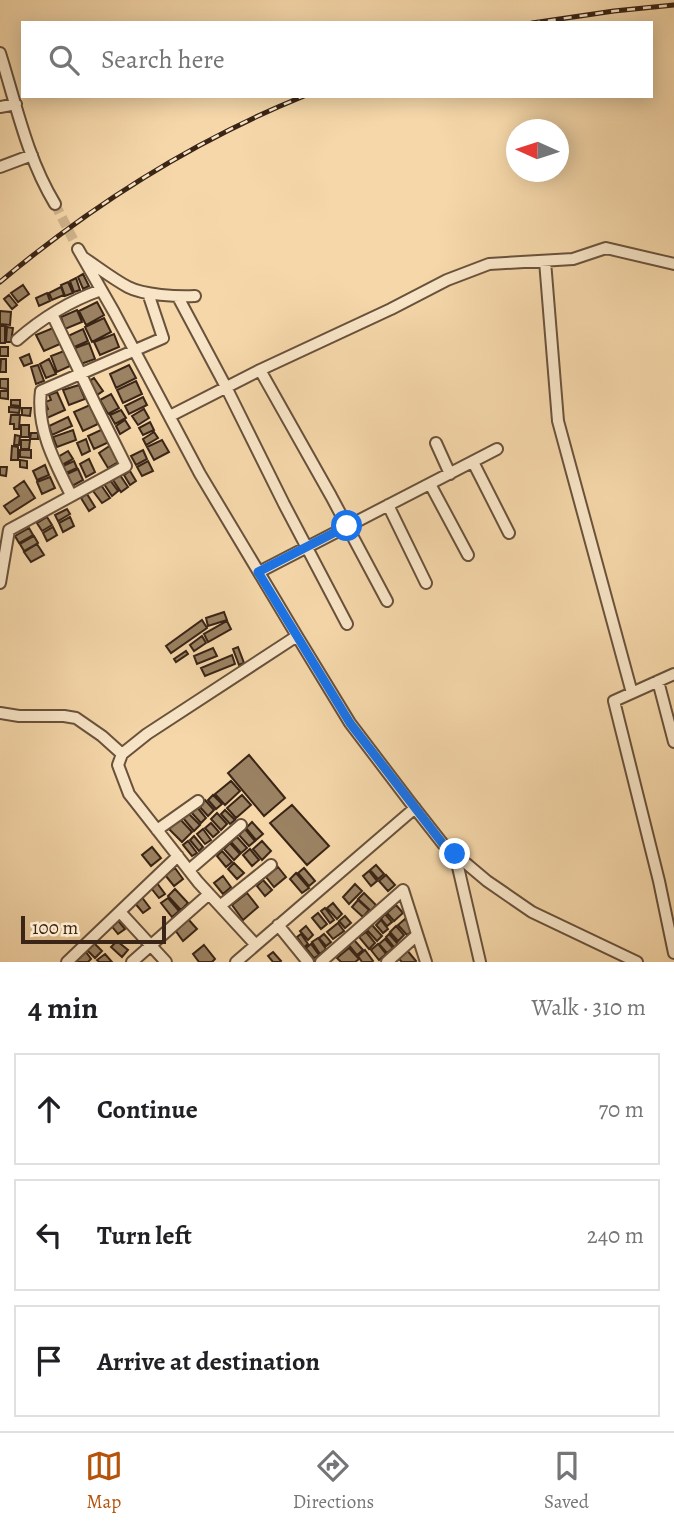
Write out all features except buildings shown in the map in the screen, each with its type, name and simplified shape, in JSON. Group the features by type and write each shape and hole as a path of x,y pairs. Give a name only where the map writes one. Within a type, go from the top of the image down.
{"street":[{"path":"0,53 32,155 42,182 55,204"},
{"path":"0,107 16,104"},
{"path":"0,167 32,155"},
{"path":"170,416 260,369 489,264 573,260 606,248 674,264"},
{"path":"195,296 177,297 129,288 80,253 136,351 200,474 350,723 443,844 487,881 532,912 637,962"},
{"path":"545,261 558,421 632,693"},
{"path":"17,340 52,313 80,297 101,290"},
{"path":"71,495 48,448 39,406 41,391 163,338 148,293"},
{"path":"177,297 347,624"},
{"path":"0,583 9,530 126,466 52,313"},
{"path":"260,369 387,601"},
{"path":"436,443 450,474"},
{"path":"258,572 497,449"},
{"path":"473,461 509,533"},
{"path":"430,484 468,555"},
{"path":"388,505 426,583"},
{"path":"255,944 209,894 129,794 118,765 122,754 147,734 297,636"},
{"path":"674,674 614,701 674,953"},
{"path":"657,681 674,742"},
{"path":"0,713 76,718 122,754"},
{"path":"157,830 198,801"},
{"path":"236,962 415,808"},
{"path":"189,870 241,825"},
{"path":"455,854 480,962"},
{"path":"67,962 178,856"},
{"path":"220,906 271,865"},
{"path":"321,962 403,890 426,962"},
{"path":"132,962 209,894"},
{"path":"120,912 166,962"},
{"path":"278,925 308,962"},
{"path":"387,962 417,935"}],"tunnel":[{"path":"55,204 78,249"}],"railway":[{"path":"546,21 674,5"},
{"path":"0,282 71,227 145,177 223,133 299,98"}],"route":[{"path":"347,526 258,572 350,723 443,844 455,854"}]}
